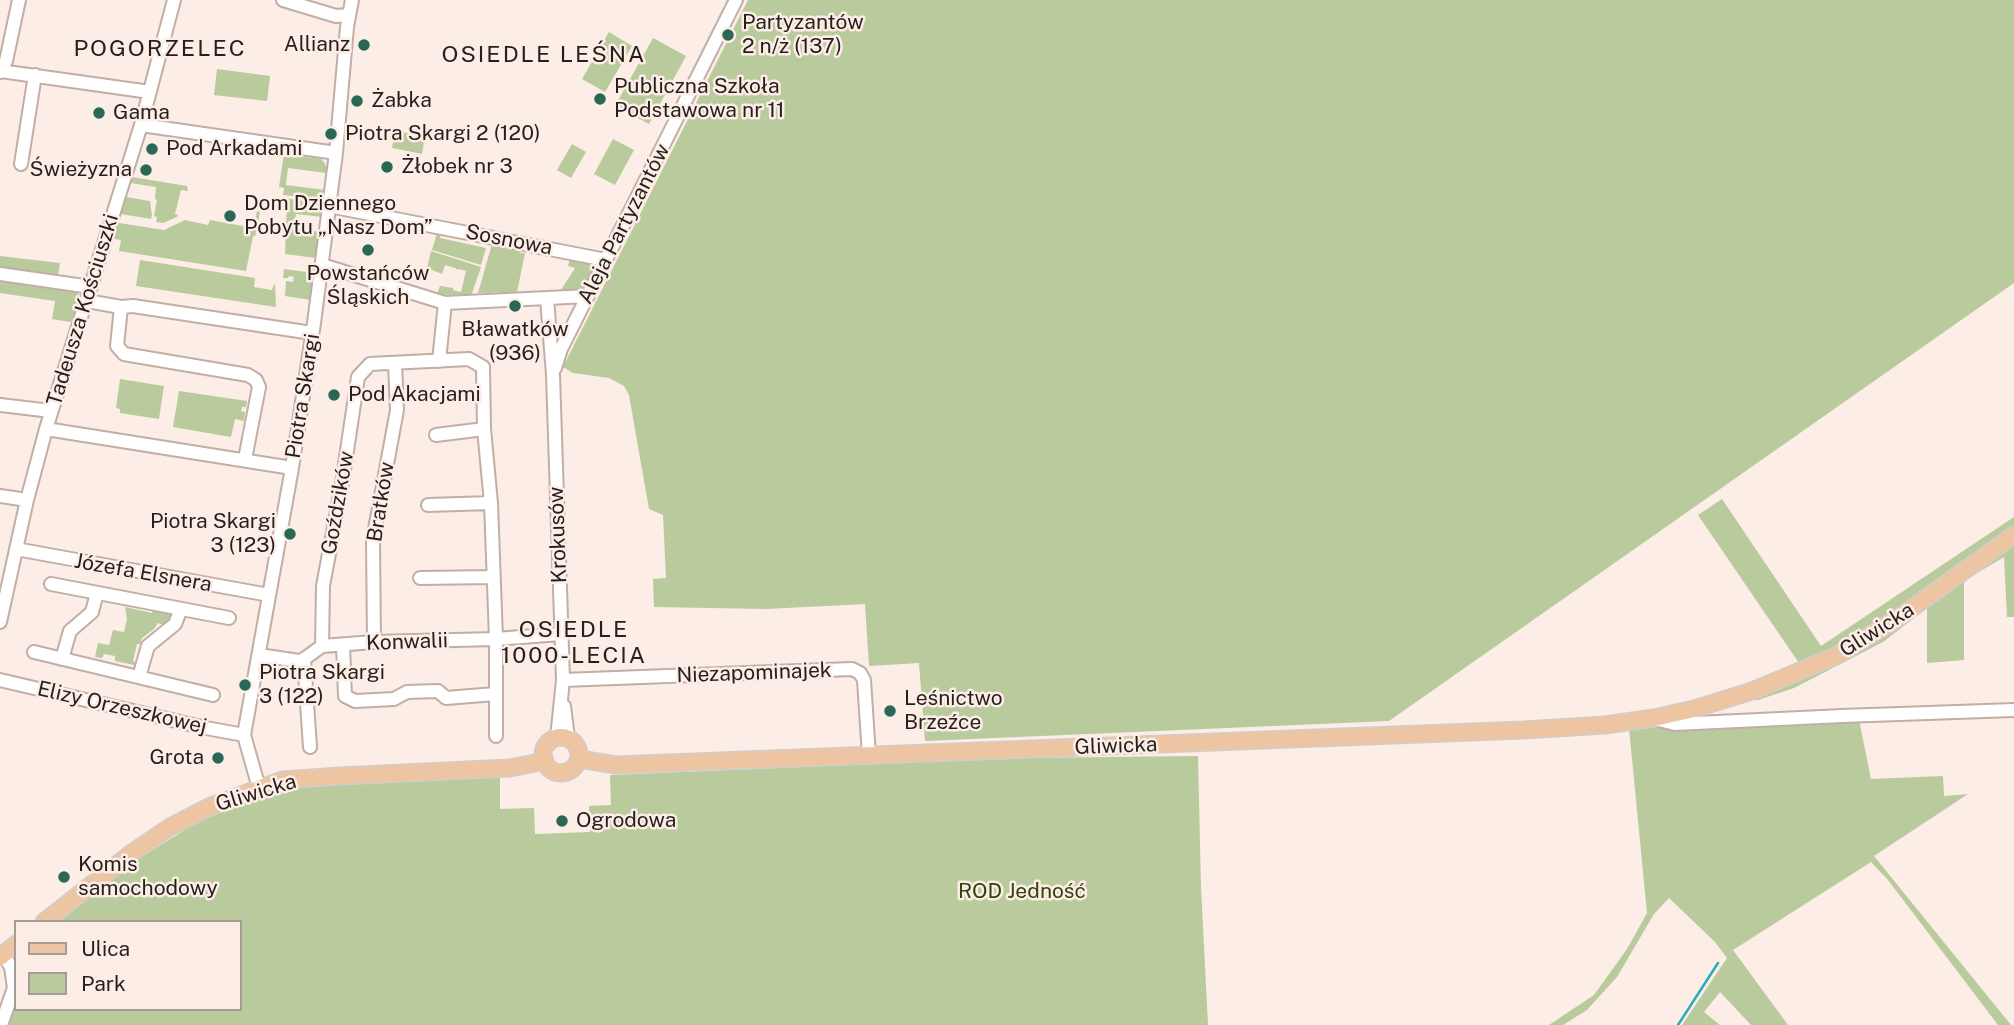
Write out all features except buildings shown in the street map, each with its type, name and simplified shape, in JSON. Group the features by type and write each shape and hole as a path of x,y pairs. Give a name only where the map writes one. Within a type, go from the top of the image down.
{"main road":[{"name":"Gliwicka","path":"579,759 616,765 869,756 1539,729 1605,725 1654,718 1726,700 1804,670 1855,645 1924,600 2014,535"},
{"path":"562,738 577,747 579,759 571,770 561,772 551,769 545,761 545,746 562,738"},
{"name":"Gliwicka","path":"47,920 133,852 170,827 211,806 283,780 510,768 545,761"}],"street":[{"path":"19,0 6,61 0,71 150,92"},
{"name":"Tadeusza Kościuszki","path":"0,622 27,500 51,411 141,125 174,0"},
{"path":"283,0 336,16 348,15"},
{"name":"Piotra Skargi","path":"259,788 244,735 292,468 322,265 336,153 348,15 352,0"},
{"name":"Aleja Partyzantów","path":"553,375 561,349 736,0"},
{"path":"21,164 35,75"},
{"path":"141,125 336,153"},
{"name":"Sosnowa","path":"329,206 606,260"},
{"path":"322,265 445,303 588,296"},
{"path":"0,274 91,288"},
{"name":"Krokusów","path":"547,299 553,375 563,680 562,738"},
{"path":"87,301 312,333"},
{"path":"439,361 445,303"},
{"path":"121,307 117,346 124,354 248,375 256,380 259,387 245,459"},
{"path":"395,363 469,359 483,367 496,639 496,736"},
{"name":"Goździków","path":"322,646 323,586 358,377 370,365 395,363"},
{"name":"Bratków","path":"374,642 373,540 397,410 395,363"},
{"path":"0,405 51,411"},
{"path":"46,429 292,468"},
{"path":"436,435 484,429"},
{"path":"0,496 27,500"},
{"path":"428,505 491,503"},
{"name":"Józefa Elsnera","path":"16,549 269,595"},
{"path":"420,578 492,577"},
{"name":"Józefa Elsnera","path":"51,584 229,618"},
{"name":"Elizy Orzeszkowej","path":"62,659 70,631 92,612 97,593"},
{"name":"Elizy Orzeszkowej","path":"139,677 148,646 175,624 181,608"},
{"name":"Konwalii","path":"322,646 560,634"},
{"path":"259,655 299,661 322,646"},
{"path":"343,646 345,695 355,701 394,699 407,692 438,691 446,698 495,694"},
{"name":"Elizy Orzeszkowej","path":"34,652 214,695"},
{"path":"304,659 310,747"},
{"name":"Niezapominajek","path":"563,680 852,669 860,673 864,680 869,756"},
{"name":"Elizy Orzeszkowej","path":"0,680 244,735"},
{"path":"1726,700 1731,722"},
{"name":"Gliwicka","path":"1654,718 1675,724 2014,710"},
{"path":"1,1025 13,988 6,952"}],"green space":[{"path":"748,0 2014,0 2014,283 1389,721 925,741 919,663 869,666 865,604 766,609 654,607 653,579 666,578 663,515 649,509 629,395 624,386 609,378 573,373 563,367"},
{"path":"609,32 632,46 605,92 582,79"},
{"path":"653,38 686,56 649,124 615,106"},
{"path":"217,69 270,76 267,101 214,95"},
{"path":"395,131 425,136 422,154 392,148"},
{"path":"613,139 634,150 615,185 594,174"},
{"path":"572,144 586,152 571,178 557,170"},
{"path":"284,154 321,159 324,162 326,173 288,168 286,185 325,190 324,198 283,195 284,188 279,187"},
{"path":"132,177 187,186 188,191 181,190 175,214 177,217 163,223 156,222 156,187 130,183"},
{"path":"126,197 150,201 151,219 121,214"},
{"path":"284,198 323,204 322,217 296,214 294,226 286,225 287,207"},
{"path":"257,211 260,212 257,229 246,271 119,251 121,240 114,239 119,223 164,230 185,220 208,225 210,220 254,228"},
{"path":"286,227 320,232 316,258 285,254"},
{"path":"441,231 440,238 486,248 481,265 432,250 437,233"},
{"path":"492,244 521,248 520,253 525,253 517,292 478,293"},
{"path":"431,251 481,267 471,296 437,294 440,286 461,292 466,271 445,265 442,274 427,268"},
{"path":"0,256 60,263 58,275 0,267"},
{"path":"570,259 588,263 592,267 592,273 580,291 553,294 553,290 561,290 575,268 568,266"},
{"path":"140,260 255,278 254,287 272,290 275,284 276,307 136,286"},
{"path":"284,269 314,273 311,300 285,296 286,281 293,282 294,277 283,278"},
{"path":"0,281 76,291 79,296 72,320 52,319 55,301 0,293"},
{"path":"120,379 164,386 159,419 120,413 120,409 116,408"},
{"path":"179,391 247,401 246,407 242,407 241,411 245,412 244,421 235,419 231,437 173,427"},
{"path":"1722,499 1821,646 2014,517 2014,528 1849,643 1801,666 1698,515"},
{"path":"2014,543 2014,617 2007,617 2004,557 1964,581 1964,660 1927,663 1927,608 1883,642 1794,688 1758,700 1746,699 1820,670"},
{"path":"154,605 176,613 166,626 158,623 142,638 140,644 137,644 134,665 115,661 115,656 104,654 102,658 95,657 98,643 109,645 113,630 124,632 127,619 125,607 152,613"},
{"path":"1859,720 1871,779 1943,776 1944,796 1968,794 1874,856 2011,1025 1998,1025 1888,880 1871,862 1733,950 1788,1025 1751,1025 1720,992 1704,1012 1720,1025 1682,1025 1727,958 1715,942 1669,898 1654,914 1617,977 1587,1010 1563,1025 1549,1025 1594,995 1627,949 1647,913 1629,728 1656,726 1682,729"},
{"name":"ROD Jedność","path":"1198,756 1208,1025 5,1025 14,994 14,1011 242,1011 242,920 56,920 127,866 199,821 262,797 301,786 500,775 500,809 534,808 535,834 590,832 589,806 611,805 610,775 1016,758"}],"waterway":[{"path":"1678,1025 1718,963"}],"place":[{"name":"Partyzantów 2 n/ż (137)","path":"728,35"},
{"name":"Allianz","path":"364,45"},
{"name":"Publiczna Szkoła Podstawowa nr 11","path":"600,99"},
{"name":"Żabka","path":"357,101"},
{"name":"Gama","path":"99,113"},
{"name":"Piotra Skargi 2 (120)","path":"331,134"},
{"name":"Pod Arkadami","path":"152,149"},
{"name":"Żłobek nr 3","path":"387,167"},
{"name":"Świeżyzna","path":"146,170"},
{"name":"Dom Dziennego Pobytu „Nasz Dom”","path":"230,216"},
{"name":"Powstańców Śląskich","path":"368,250"},
{"name":"Bławatków (936)","path":"515,306"},
{"name":"Pod Akacjami","path":"334,395"},
{"name":"Piotra Skargi 3 (123)","path":"290,534"},
{"name":"Piotra Skargi 3 (122)","path":"245,685"},
{"name":"Leśnictwo Brzeźce","path":"890,711"},
{"name":"Grota","path":"218,758"},
{"name":"Ogrodowa","path":"562,821"},
{"name":"Komis samochodowy","path":"64,877"}],"district":[{"name":"POGORZELEC","path":"160,49"},
{"name":"OSIEDLE LEŚNA","path":"544,55"},
{"name":"OSIEDLE 1000-LECIA","path":"574,643"}]}
